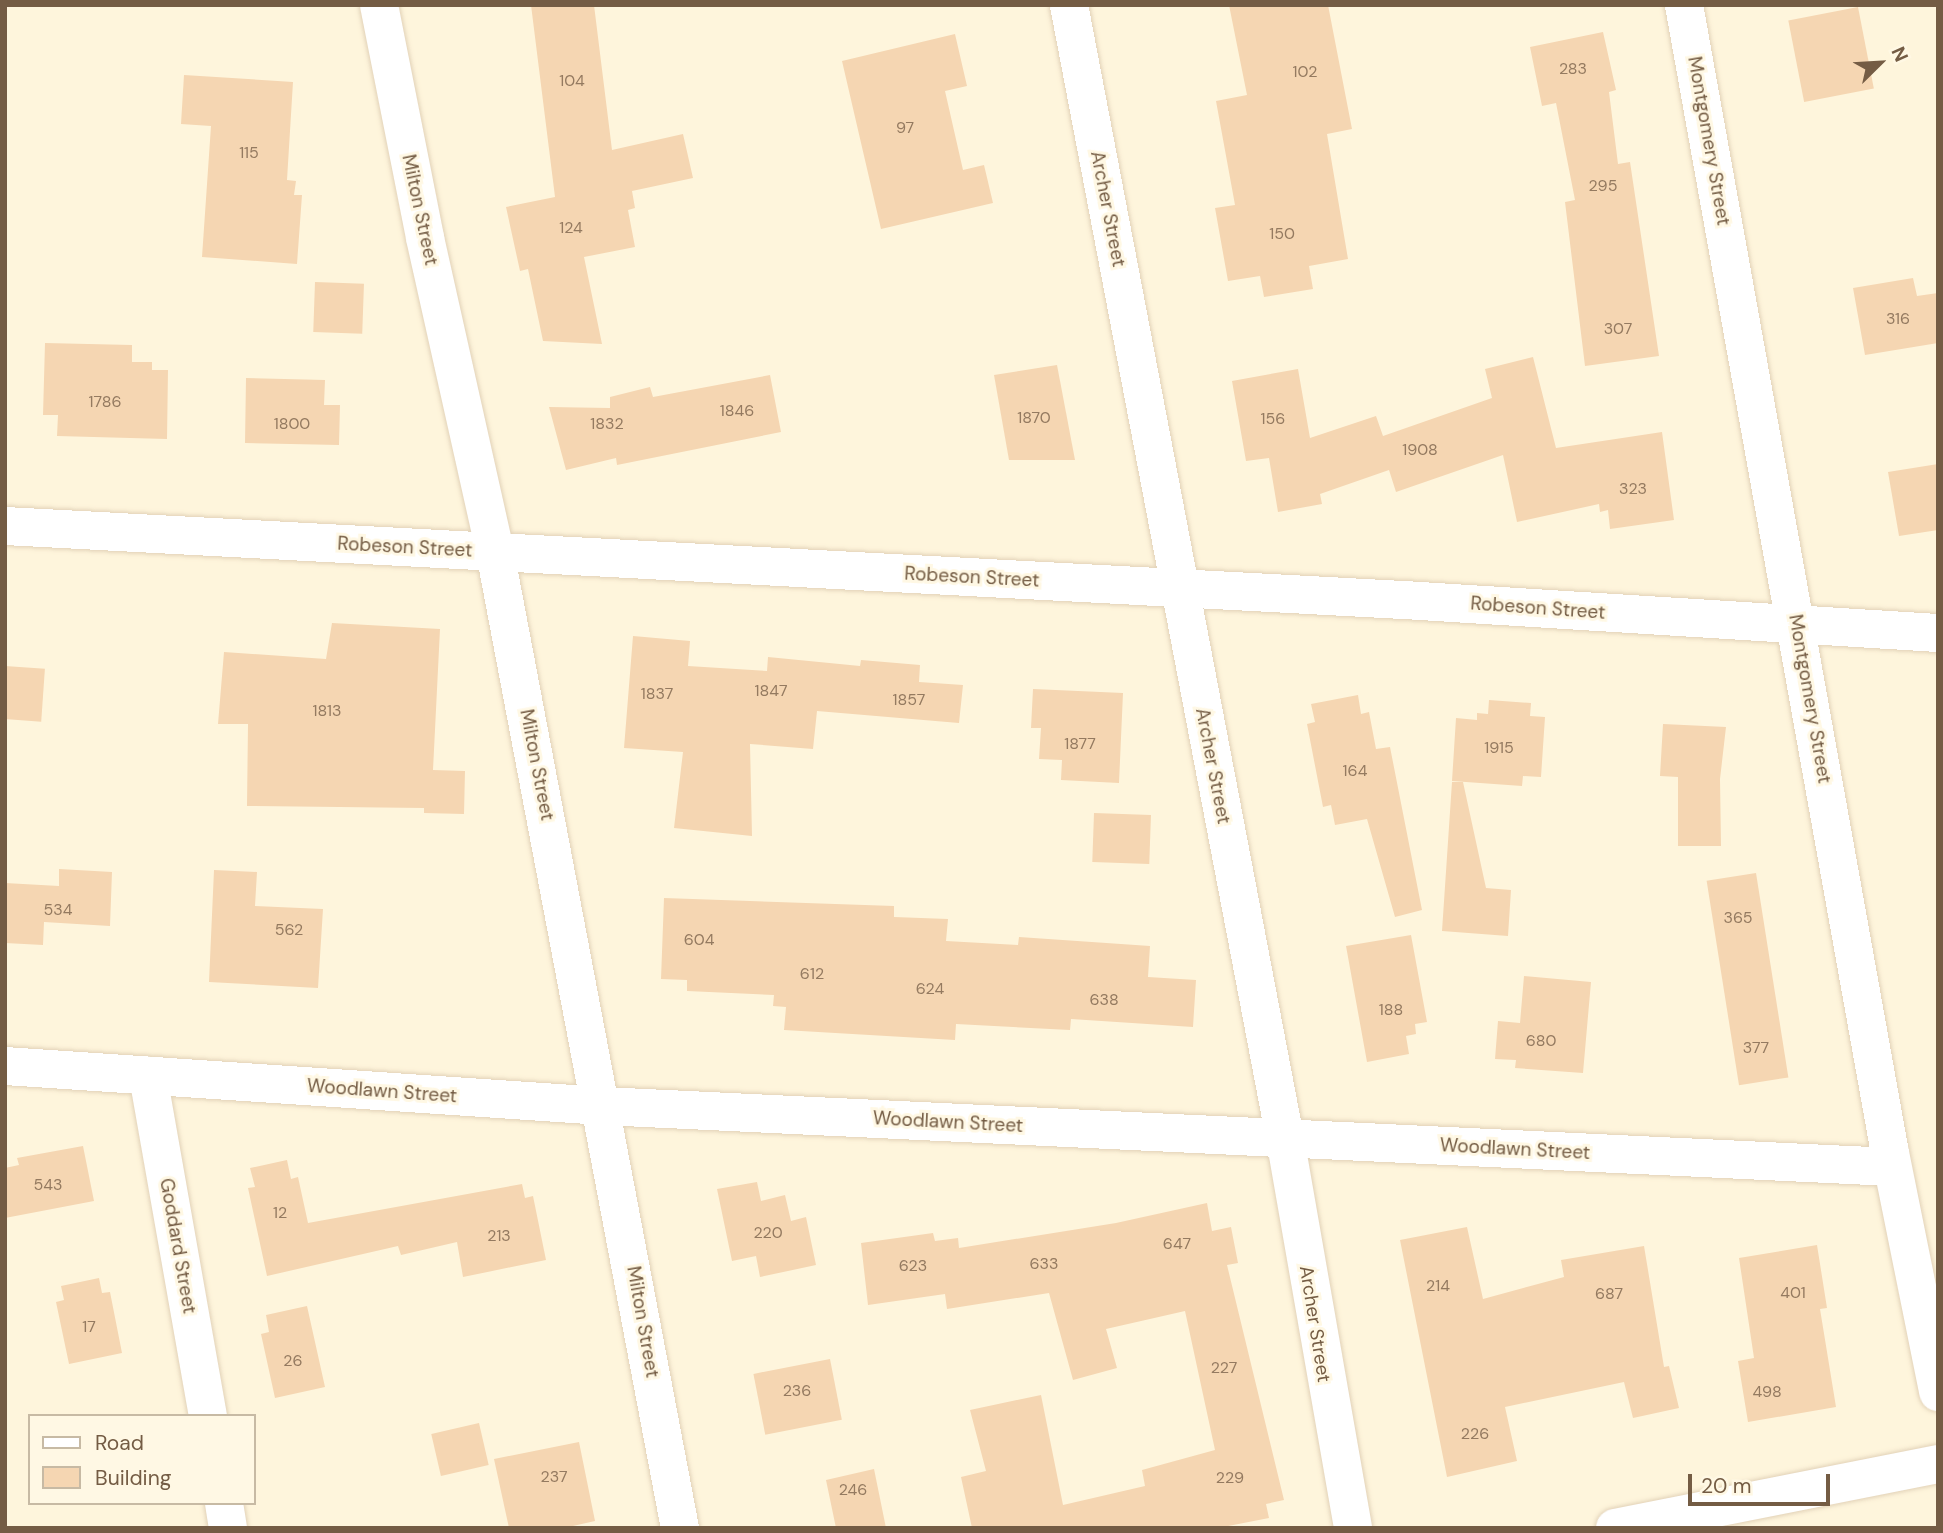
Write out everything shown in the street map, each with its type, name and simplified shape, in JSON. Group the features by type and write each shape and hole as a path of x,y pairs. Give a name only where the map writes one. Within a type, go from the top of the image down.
{"street":[{"name":"Milton Street","path":"379,5 425,238 495,552 603,1106 680,1528"},
{"name":"Archer Street","path":"1069,5 1285,1138 1353,1528"},
{"name":"Montgomery Street","path":"1684,5 1797,624 1892,1167 1938,1392"},
{"name":"Robeson Street","path":"5,526 1179,588 1938,633"},
{"name":"Woodlawn Street","path":"5,1066 603,1106 1892,1167"},
{"name":"Goddard Street","path":"148,1076 208,1414"},
{"path":"1615,1528 1938,1464"},
{"path":"224,1505 228,1528"}],"building":[{"path":"531,5 594,5 612,150 683,134 693,178 632,191 635,208 628,210 635,247 584,257 602,344 543,341 528,269 520,271 506,207 555,197"},
{"path":"1229,5 1328,5 1352,129 1327,134 1348,259 1309,266 1313,289 1264,297 1260,276 1228,281 1215,208 1235,205 1216,101 1247,95"},
{"path":"1858,7 1874,88 1804,102 1788,21"},
{"path":"1603,32 1616,90 1609,92 1618,164 1630,162 1659,356 1585,366 1565,202 1575,200 1556,103 1542,106 1530,47"},
{"path":"955,34 967,86 945,91 963,170 984,165 993,203 881,229 842,61"},
{"path":"184,75 293,82 287,180 296,181 294,195 302,195 297,264 202,257 211,126 181,124"},
{"path":"1913,278 1917,296 1938,293 1938,343 1865,355 1853,288"},
{"path":"315,282 364,284 362,334 313,332"},
{"path":"45,343 132,345 132,362 152,362 152,370 168,370 167,439 57,436 58,415 43,415"},
{"path":"1533,357 1556,448 1662,432 1674,520 1610,529 1608,510 1600,512 1599,504 1517,522 1503,455 1396,492 1389,470 1320,494 1322,504 1278,512 1269,458 1246,461 1232,381 1298,369 1310,438 1376,416 1383,436 1492,398 1485,369"},
{"path":"1057,365 1075,460 1009,460 994,375"},
{"path":"770,375 781,432 617,465 616,458 566,470 549,407 610,408 610,397 650,387 653,397"},
{"path":"246,378 325,380 324,405 340,405 339,445 245,443"},
{"path":"1938,464 1938,530 1899,536 1888,472"},
{"path":"332,623 440,629 433,770 465,771 464,814 424,813 424,808 247,806 248,724 218,724 224,652 326,659"},
{"path":"633,636 690,641 688,666 767,671 768,657 860,666 861,660 920,665 919,682 963,685 959,723 817,711 813,749 750,744 752,836 674,828 683,752 624,748"},
{"path":"5,666 45,669 41,722 5,719"},
{"path":"1033,689 1123,693 1119,783 1061,780 1062,760 1039,759 1041,728 1031,728"},
{"path":"1358,695 1361,714 1369,712 1376,749 1390,747 1422,910 1395,917 1367,819 1335,825 1331,805 1323,807 1307,724 1315,722 1311,704"},
{"path":"1489,700 1531,703 1530,716 1545,717 1541,777 1523,776 1522,786 1452,781 1456,718 1477,720 1477,713 1488,714"},
{"path":"1663,724 1726,727 1720,779 1721,846 1678,846 1678,777 1660,776"},
{"path":"1452,782 1463,782 1486,888 1511,890 1508,936 1442,931"},
{"path":"1094,813 1151,815 1149,864 1092,862"},
{"path":"59,869 112,872 110,926 44,922 43,945 5,943 5,883 59,886"},
{"path":"214,870 257,872 255,906 323,909 318,988 209,982"},
{"path":"1756,873 1788,1077 1739,1085 1707,881"},
{"path":"664,898 894,906 894,917 948,919 946,941 1018,945 1019,937 1150,946 1148,977 1196,980 1193,1027 1071,1019 1070,1030 956,1024 955,1040 784,1030 786,1007 773,1006 774,995 687,991 687,980 661,979"},
{"path":"1411,935 1427,1022 1415,1024 1416,1034 1406,1036 1409,1054 1367,1062 1346,946"},
{"path":"1524,976 1591,982 1583,1073 1515,1068 1516,1060 1495,1059 1498,1021 1520,1023"},
{"path":"83,1146 94,1201 5,1218 5,1168 19,1165 17,1158"},
{"path":"287,1160 291,1179 298,1177 308,1223 522,1184 525,1198 533,1196 546,1260 463,1277 457,1242 401,1255 398,1246 267,1276 248,1188 255,1187 250,1168"},
{"path":"757,1182 761,1201 785,1195 791,1221 806,1217 816,1265 760,1277 756,1256 732,1261 717,1189"},
{"path":"1207,1203 1212,1231 1231,1227 1238,1263 1227,1265 1284,1500 1266,1504 1269,1518 1218,1528 972,1528 961,1477 986,1471 970,1410 1041,1395 1063,1505 1145,1486 1142,1470 1215,1450 1185,1311 1106,1329 1117,1368 1073,1380 1049,1293 947,1309 945,1294 868,1305 861,1243 933,1233 935,1241 958,1238 959,1248 1116,1223"},
{"path":"1467,1227 1483,1299 1564,1277 1561,1260 1644,1246 1664,1367 1669,1366 1679,1408 1633,1418 1624,1382 1505,1407 1517,1461 1447,1477 1400,1240"},
{"path":"1817,1245 1827,1308 1820,1309 1836,1407 1748,1422 1738,1361 1754,1358 1739,1258"},
{"path":"99,1278 102,1293 110,1292 122,1353 69,1364 56,1302 64,1300 61,1286"},
{"path":"307,1306 325,1387 275,1398 261,1334 269,1332 266,1315"},
{"path":"830,1359 842,1420 765,1435 753,1374"},
{"path":"479,1423 489,1465 441,1476 431,1434"},
{"path":"579,1442 595,1521 564,1528 509,1528 494,1459"},
{"path":"874,1469 886,1528 836,1528 826,1480"}]}
